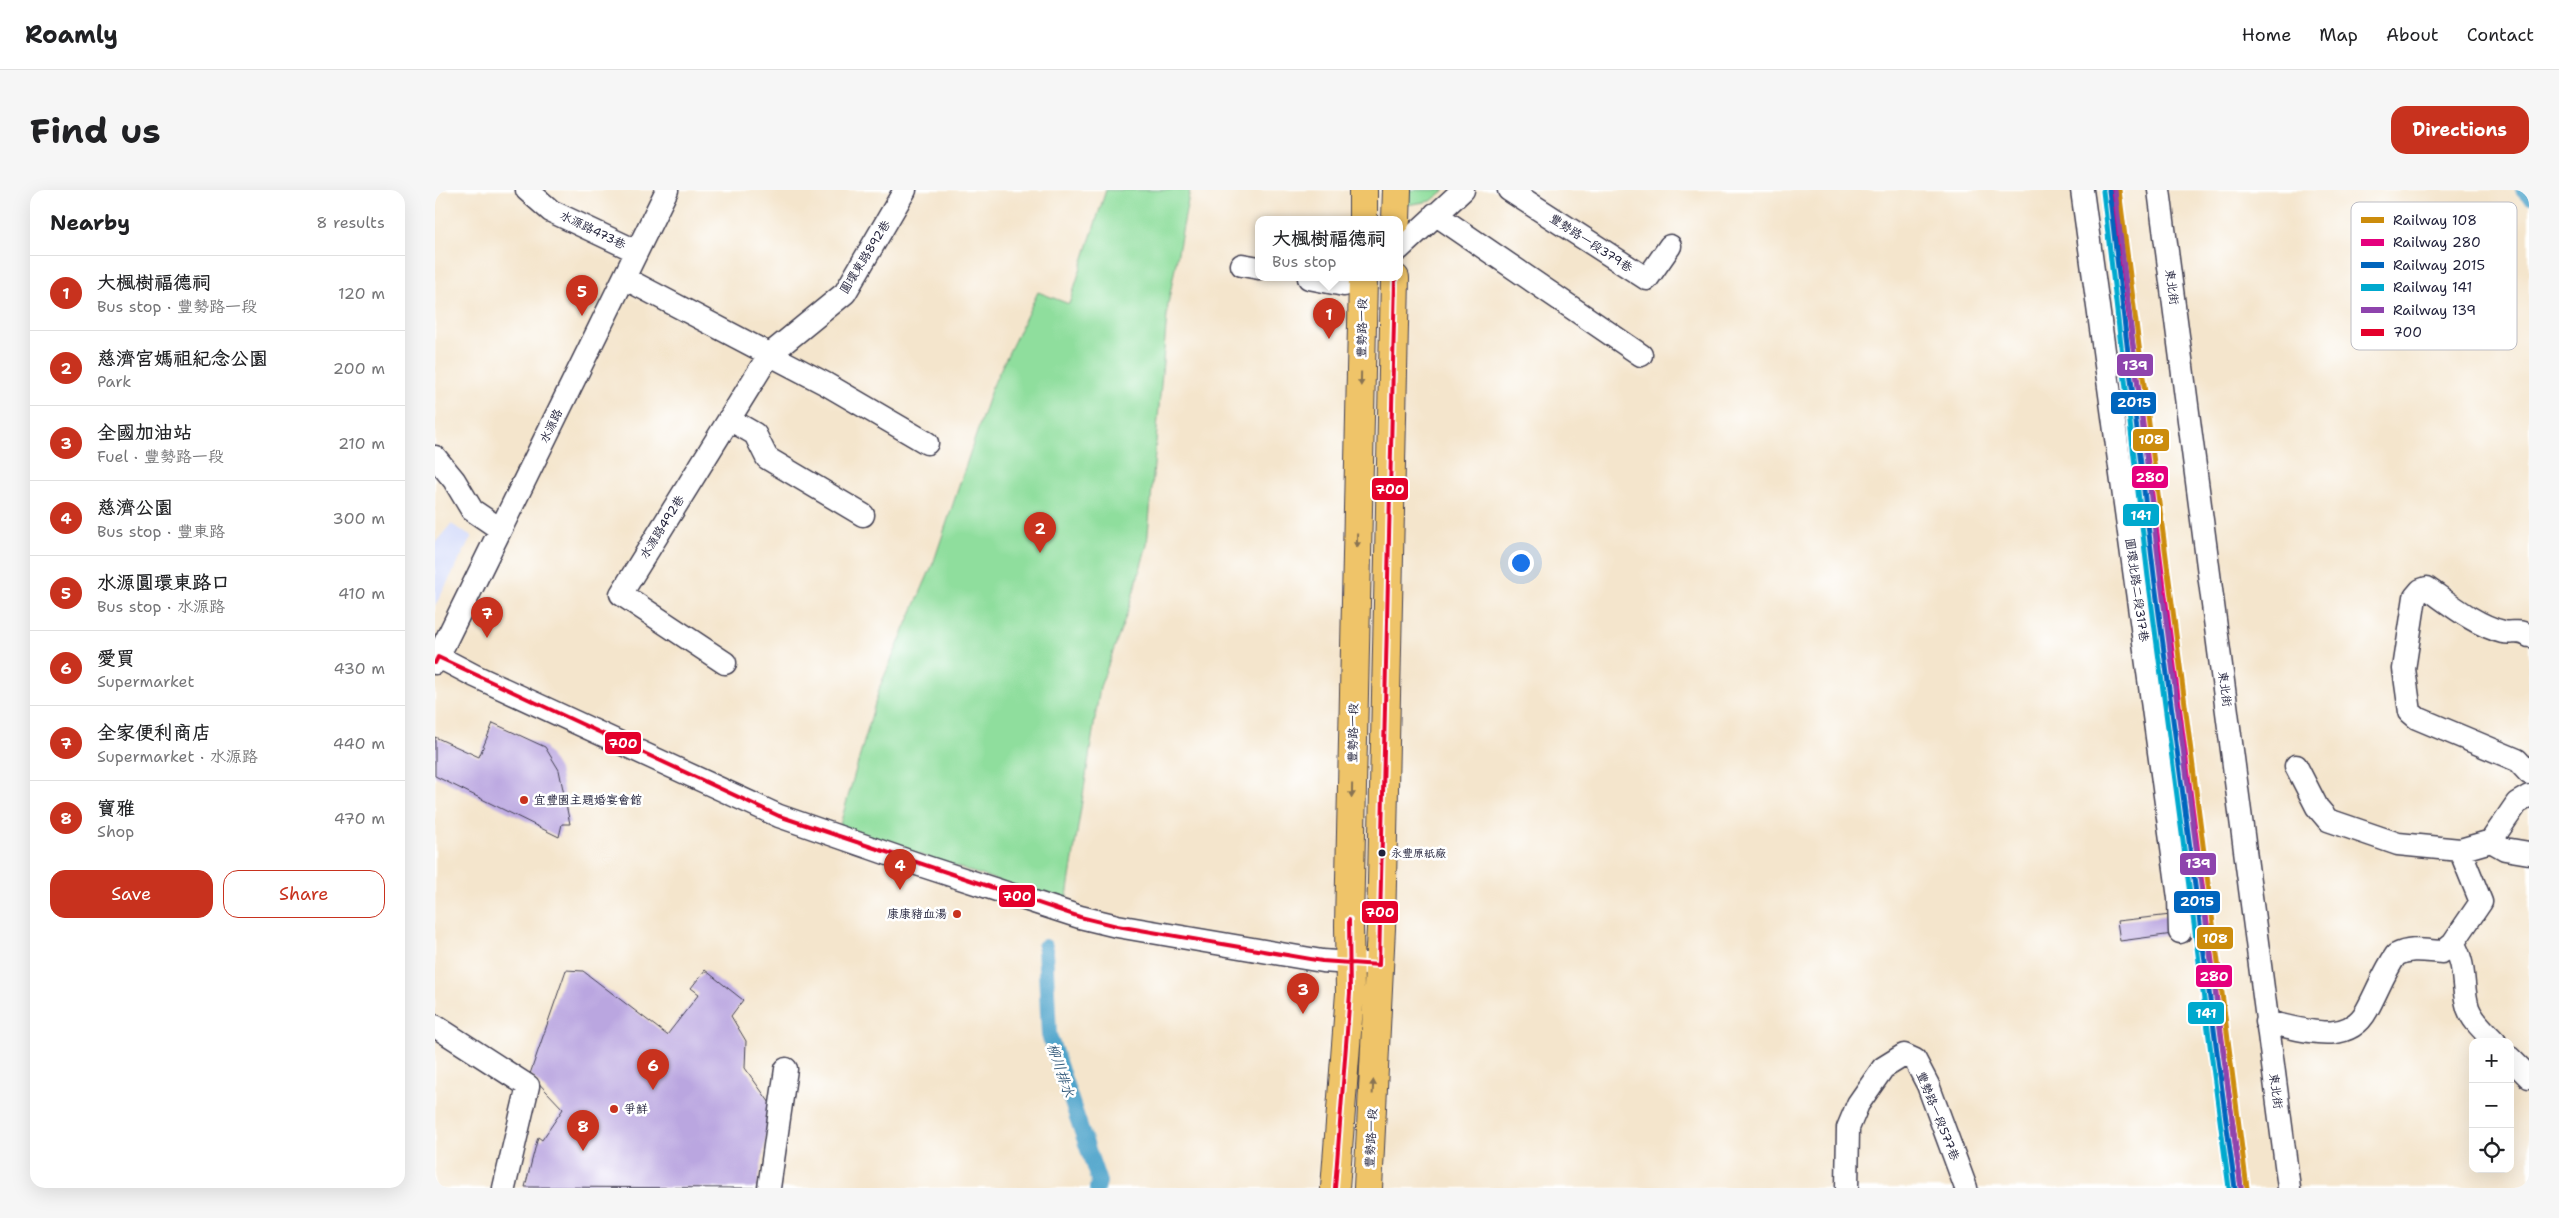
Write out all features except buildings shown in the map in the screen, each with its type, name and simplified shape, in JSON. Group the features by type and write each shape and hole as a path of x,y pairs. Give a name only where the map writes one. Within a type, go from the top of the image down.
{"main road":[{"path":"1363,190 1363,216"},
{"path":"1396,216 1397,190"},
{"name":"豐勢路一段","path":"1335,1188 1350,992 1349,964 1363,281"},
{"name":"豐勢路一段","path":"1368,1188 1379,965 1395,281"}],"street":[{"name":"水源路473巷","path":"527,190 551,210 636,251"},
{"name":"水源路","path":"436,658 667,190"},
{"name":"圓環東路892巷","path":"769,355 845,292 905,190"},
{"path":"1403,245 1463,190"},
{"name":"豐勢路一段379巷","path":"1509,190 1647,279 1670,246"},
{"name":"圓環北路二段317巷","path":"2082,190 2179,898 2180,932"},
{"name":"東北街","path":"2159,190 2289,1188"},
{"path":"1435,214 1641,355"},
{"path":"623,278 826,384 927,443"},
{"path":"1326,281 1344,284 1350,281"},
{"name":"水源路492巷","path":"725,663 621,594 769,355"},
{"path":"729,419 755,434 767,458 863,515"},
{"path":"435,457 454,480 472,510 500,529"},
{"path":"2529,636 2523,632 2513,630 2505,633 2471,617 2427,588 2421,590 2415,597 2403,669 2410,712 2417,718 2517,760 2529,773"},
{"path":"436,658 779,816 1080,917 1117,926 1349,964 1379,965"},
{"path":"2296,766 2317,807 2328,820 2398,844 2460,850 2491,841 2517,803 2529,796"},
{"path":"2491,841 2505,849 2529,853"},
{"path":"2266,1022 2325,1033 2345,1031 2353,1027 2367,1012 2396,955 2403,951 2418,949 2441,952 2453,942 2481,902 2460,850"},
{"path":"2453,942 2461,957 2468,1008 2477,1025 2491,1038"},
{"path":"435,1026 527,1086 504,1188"},
{"name":"豐勢路一段577巷","path":"1847,1188 1848,1128 1858,1104 1883,1068 1905,1055 1915,1060 1928,1085 1966,1188"},
{"path":"2514,1062 2529,1078"},
{"path":"769,1188 786,1069"}],"shaded area":[{"path":"451,524 472,536 435,606 435,543"}],"green space":[{"path":"1106,190 1190,190 1168,304 1147,545 1129,608 1100,687 1066,903 839,828 880,686 934,561 992,387 1038,292 1069,304"},
{"path":"1406,190 1445,190 1431,201 1406,205"}],"waterway":[{"path":"2523,190 2529,196"},
{"name":"柳川排水","path":"1045,947 1049,1035 1099,1182 1097,1188"}],"rail line":[{"name":"2015","path":"2109,190 2154,576 2235,1188"},
{"name":"139","path":"2115,190 2160,575 2241,1187"},
{"name":"108","path":"2119,190 2247,1188"},
{"name":"141","path":"2103,191 2148,577 2229,1188"},
{"name":"280","path":"2113,191 2241,1188"}],"transit line":[{"name":"700","path":"435,663 438,657 779,816 1080,917 1117,926 1322,961 1379,965 1395,281"},
{"name":"700","path":"1335,1188 1350,993 1349,920"}],"place":[{"name":"水源圓環東路口","path":"582,316"},
{"name":"大楓樹福德祠","path":"1329,339"},
{"name":"慈濟宮媽祖紀念公園","path":"1040,553"},
{"name":"全家便利商店","path":"487,638"},
{"name":"宜豐園主題婚宴會館","path":"524,800"},
{"name":"永豐原紙廠","path":"1382,853"},
{"name":"慈濟公園","path":"900,890"},
{"name":"康康豬血湯","path":"957,914"},
{"name":"全國加油站","path":"1303,1014"},
{"name":"愛買","path":"653,1090"},
{"name":"爭鮮","path":"614,1109"},
{"name":"寶雅","path":"583,1151"}]}
